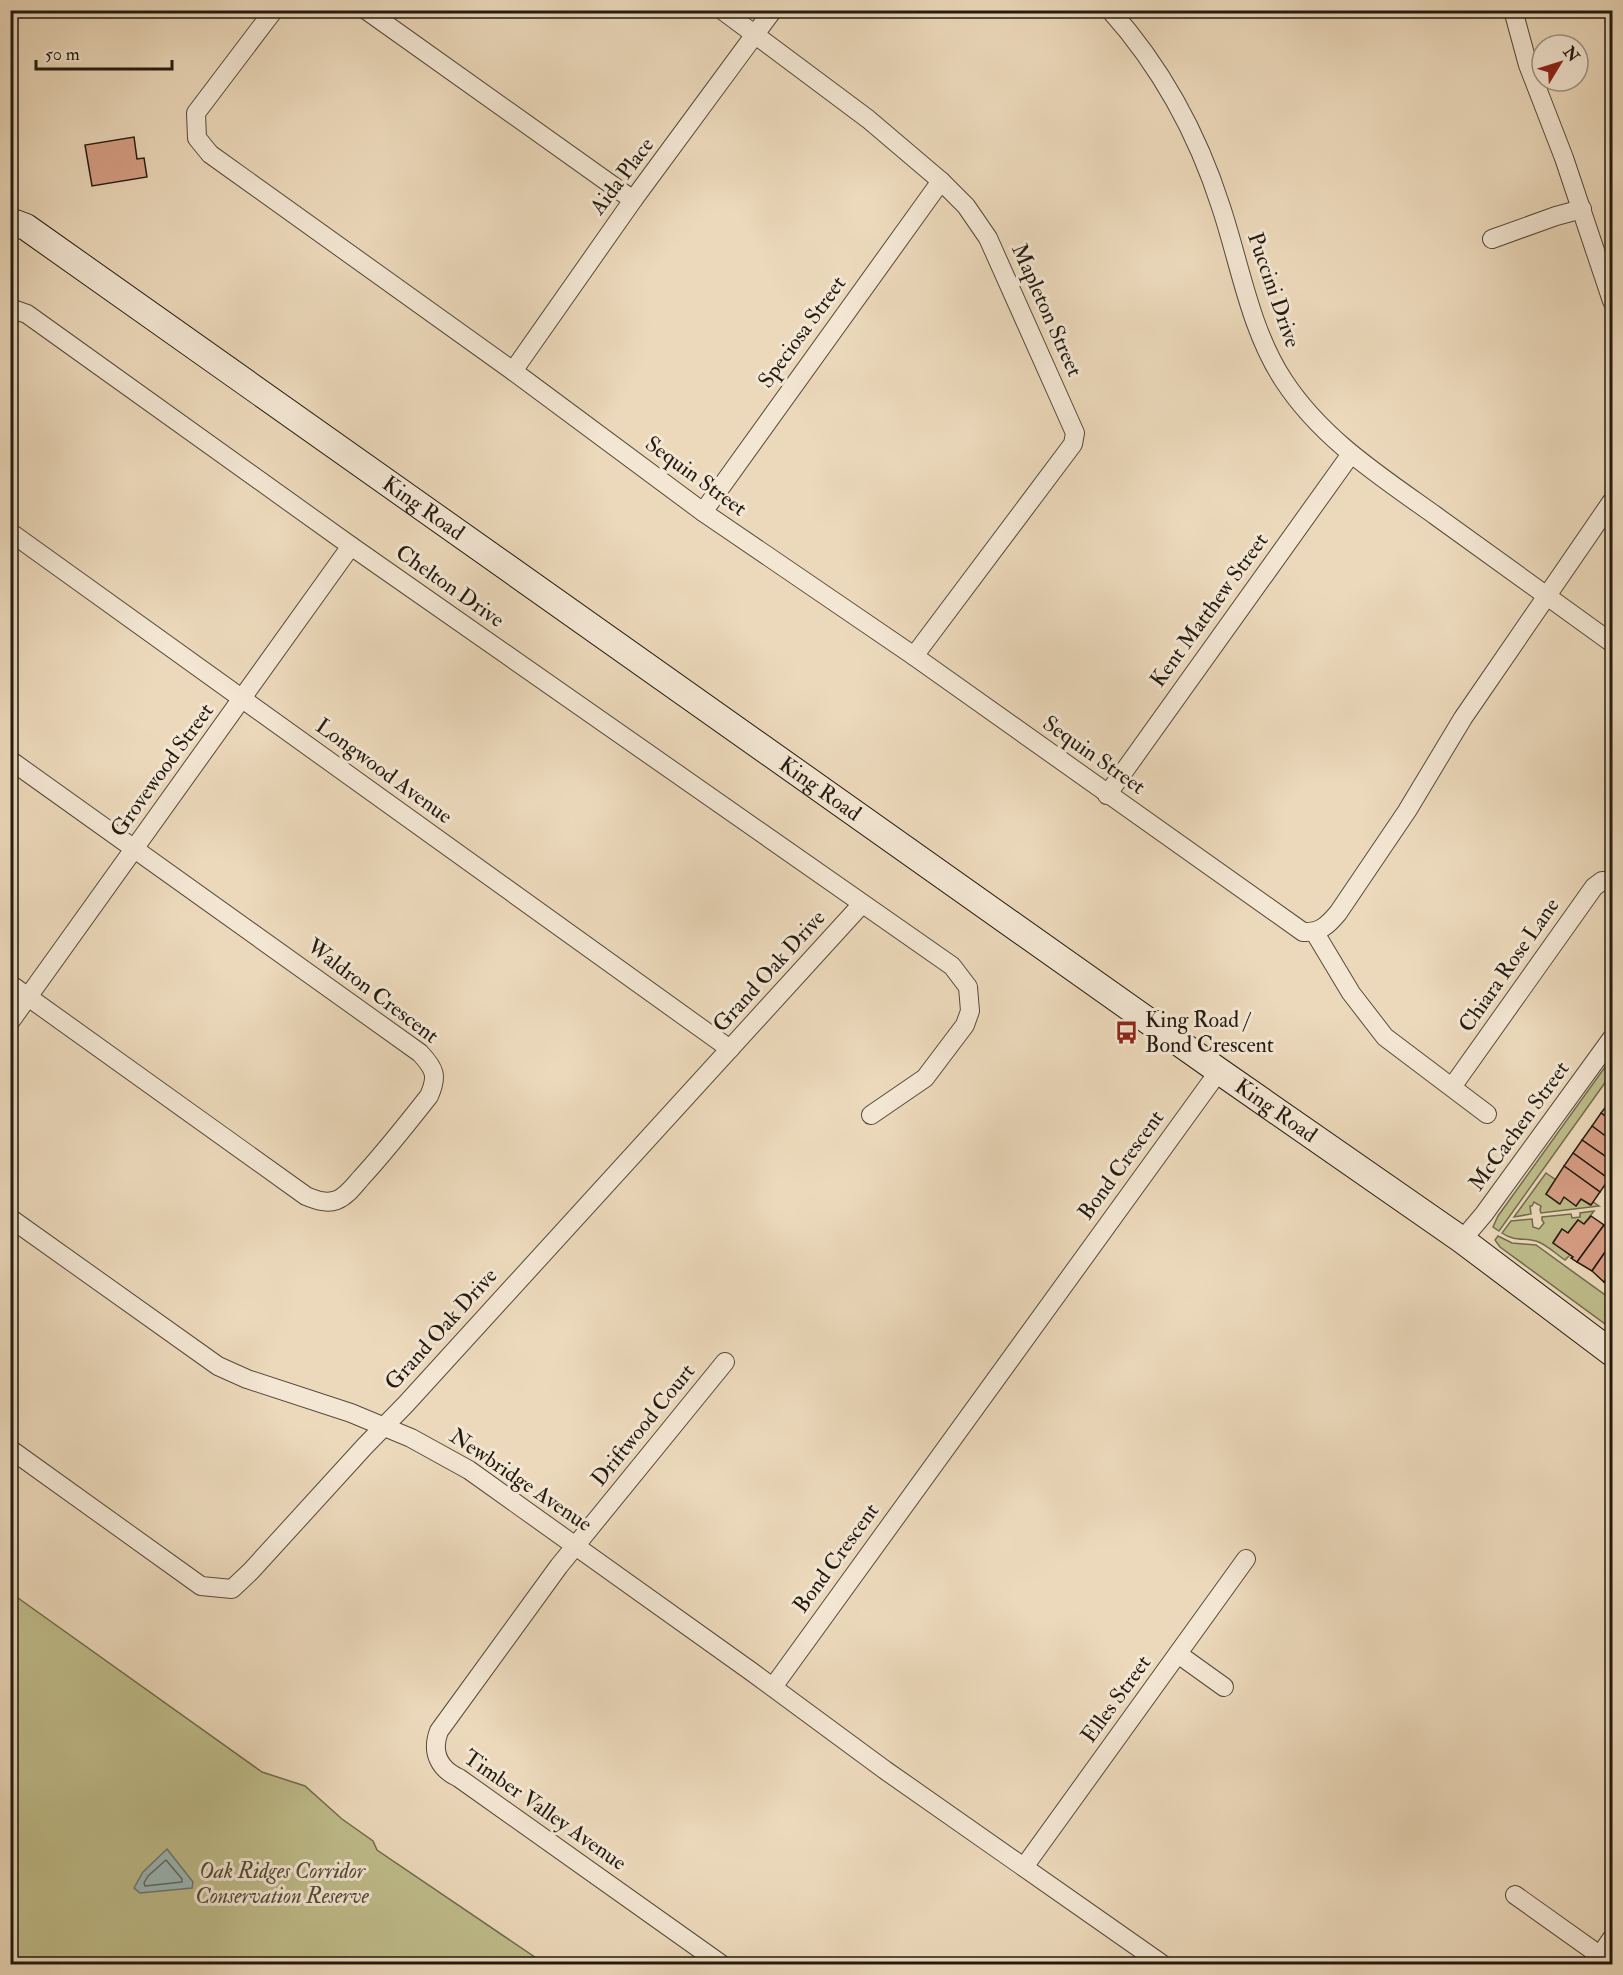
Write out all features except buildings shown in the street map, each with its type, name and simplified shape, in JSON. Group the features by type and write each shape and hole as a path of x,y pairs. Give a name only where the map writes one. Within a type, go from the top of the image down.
{"main road":[{"name":"King Road","path":"10,204 18,224 1462,1240 1612,1353"}],"street":[{"name":"Sequin Street","path":"274,10 196,112 197,138 210,154 513,371 703,512 914,656 1303,932 1315,933"},
{"path":"366,10 633,200"},
{"name":"Mapleton Street","path":"722,10 868,119 966,206 988,238 1075,433 1073,444 914,656"},
{"name":"Aida Place","path":"513,371 633,200 773,10"},
{"name":"Puccini Drive","path":"1110,10 1155,69 1182,113 1198,145 1211,176 1251,308 1265,346 1283,381 1308,414 1351,454 1612,643"},
{"path":"1513,10 1528,65 1582,209 1612,301"},
{"name":"Speciosa Street","path":"703,512 940,181"},
{"path":"1492,239 1582,209"},
{"name":"Chelton Drive","path":"10,308 27,314 351,546 952,966 968,987 970,1011 965,1025 925,1078 871,1114"},
{"name":"Kent Matthew Street","path":"1107,795 1351,454"},
{"path":"1487,1114 1386,1037 1351,993 1315,933 1330,923 1338,913 1407,811 1463,718 1612,501"},
{"name":"Longwood Avenue","path":"10,532 730,1049"},
{"name":"Grovewood Street","path":"10,1022 351,546"},
{"path":"10,760 134,848"},
{"name":"Waldron Crescent","path":"29,997 306,1196 316,1200 325,1202 343,1196 374,1164 429,1096 434,1085 435,1074 420,1053 134,848"},
{"name":"Chiara Rose Lane","path":"1452,1087 1594,887 1602,881 1612,881"},
{"name":"Grand Oak Drive","path":"10,1449 201,1586 232,1589 862,904"},
{"path":"10,984 29,997"},
{"name":"McCachen Street","path":"1462,1240 1484,1214 1612,1038"},
{"name":"Bond Crescent","path":"772,1687 1219,1071"},
{"name":"Newbridge Avenue","path":"10,1218 218,1366 247,1379 309,1398 411,1438 469,1470 772,1687"},
{"name":"Driftwood Court","path":"576,1546 725,1362"},
{"name":"Timber Valley Avenue","path":"576,1546 439,1731 435,1742 436,1753 450,1774 538,1833 721,1965"},
{"name":"Elles Street","path":"1024,1867 1246,1558"},
{"path":"1178,1654 1224,1687"},
{"path":"772,1687 1162,1965"},
{"path":"1515,1895 1602,1962 1612,1938"}],"green space":[{"path":"1612,1063 1612,1073 1499,1231 1493,1227 1498,1216 1605,1067"},
{"path":"1546,1173 1556,1180 1546,1194 1559,1204 1564,1197 1576,1206 1581,1199 1590,1205 1593,1202 1599,1206 1541,1213 1541,1206 1534,1202 1530,1206 1531,1214 1514,1217"},
{"path":"1594,1211 1584,1224 1578,1220 1568,1233 1562,1229 1553,1242 1570,1255 1565,1260 1540,1242 1514,1238 1502,1233 1511,1221 1532,1219 1533,1227 1539,1229 1544,1223 1542,1217 1571,1214 1572,1218 1580,1217 1580,1213"},
{"path":"1498,1236 1512,1243 1536,1245 1612,1300 1612,1329 1500,1247 1495,1240"},
{"name":"Oak Ridges Corridor Conservation Reserve","path":"11,1593 262,1772 305,1786 342,1819 373,1841 377,1850 545,1964 11,1964"}],"water":[{"path":"167,1849 193,1882 192,1888 140,1893 134,1888 143,1872"}],"place":[{"name":"King Road / Bond Crescent","path":"1127,1033"}]}
